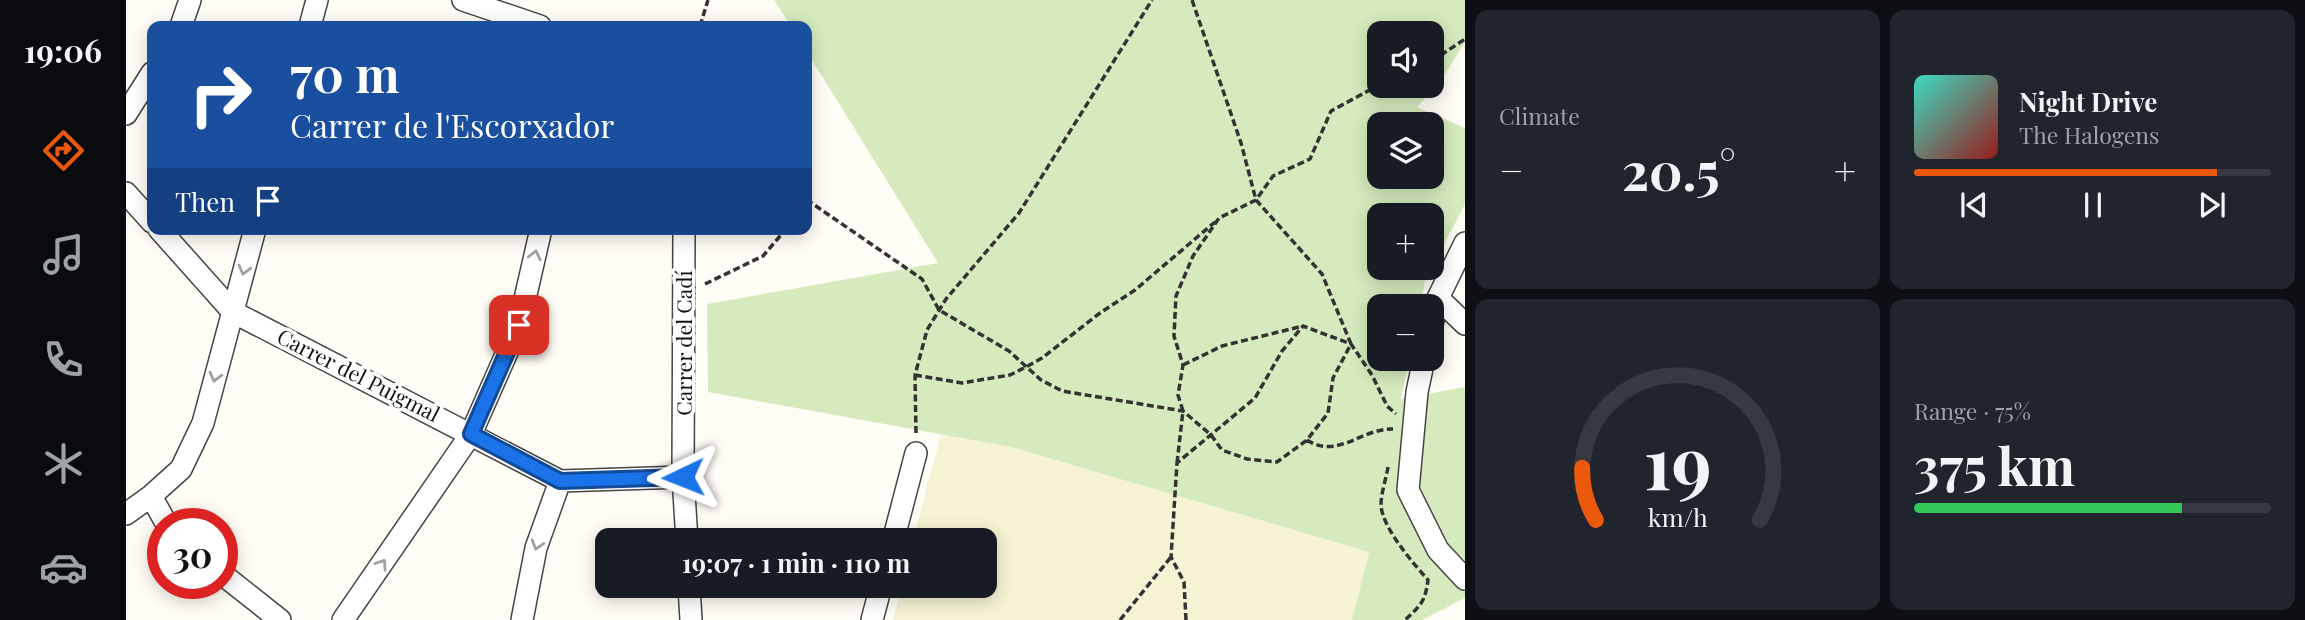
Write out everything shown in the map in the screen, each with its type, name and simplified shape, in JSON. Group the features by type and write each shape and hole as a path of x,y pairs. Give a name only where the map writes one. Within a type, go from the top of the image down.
{"street":[{"path":"183,21 190,0"},
{"path":"311,21 317,0"},
{"path":"463,0 525,21"},
{"path":"126,114 147,81"},
{"path":"126,193 147,216"},
{"path":"164,235 233,312"},
{"path":"126,514 181,469 203,423 253,235"},
{"path":"343,620 471,434 519,325 540,235"},
{"name":"Carrer del Cadí","path":"684,235 683,477 686,528"},
{"path":"1439,294 1465,243"},
{"path":"1444,304 1465,324"},
{"name":"Carrer del Puigmal","path":"233,312 560,481 683,477"},
{"path":"1421,371 1408,490 1438,551 1465,579"},
{"path":"896,528 916,453"},
{"path":"522,620 536,548 560,481"},
{"path":"151,496 158,508"},
{"path":"238,587 279,620"},
{"path":"690,598 691,620"},
{"path":"872,620 878,598"}],"path":[{"path":"702,21 708,0"},
{"path":"916,453 915,375 927,330 939,310 1019,214 1152,0"},
{"path":"1192,0 1241,143 1256,200 1322,274 1351,344 1372,375 1387,406 1398,415 1394,430 1381,429 1337,448 1315,446 1307,440"},
{"path":"1444,53 1465,38"},
{"path":"915,375 962,383 1010,375 1042,358 1135,290 1219,218 1256,200 1273,176 1310,159 1331,111 1367,92"},
{"path":"812,203 922,279 939,310 1009,351 1041,380 1062,391 1183,411 1211,435 1222,450 1247,459 1277,462 1307,440 1328,413 1333,378 1351,344"},
{"path":"1186,620 1184,582 1171,557 1183,411 1178,395 1183,365 1174,336 1176,296 1193,256 1219,218"},
{"path":"684,294 763,256 781,235"},
{"path":"1183,365 1222,346 1303,326 1351,344"},
{"path":"1177,463 1255,398 1282,351 1303,326"},
{"path":"1120,620 1171,557"}],"shaded area":[{"path":"941,434 1011,447 1369,552 1352,620 893,620 899,598 997,598 997,528 916,528"}],"green space":[{"path":"774,0 1465,0 1465,42 1444,76 1444,21 1367,21 1367,98 1425,98 1417,107 1428,112 1367,112 1367,189 1444,189 1444,119 1465,128 1465,204 1444,245 1444,203 1367,203 1367,280 1426,280 1422,294 1367,294 1367,371 1407,371 1401,399 1465,387 1465,598 1422,620 1352,620 1369,552 1011,447 708,392 707,304 938,263 812,60 812,21 788,21"}],"route":[{"path":"519,325 471,434 560,481 683,477"}]}
